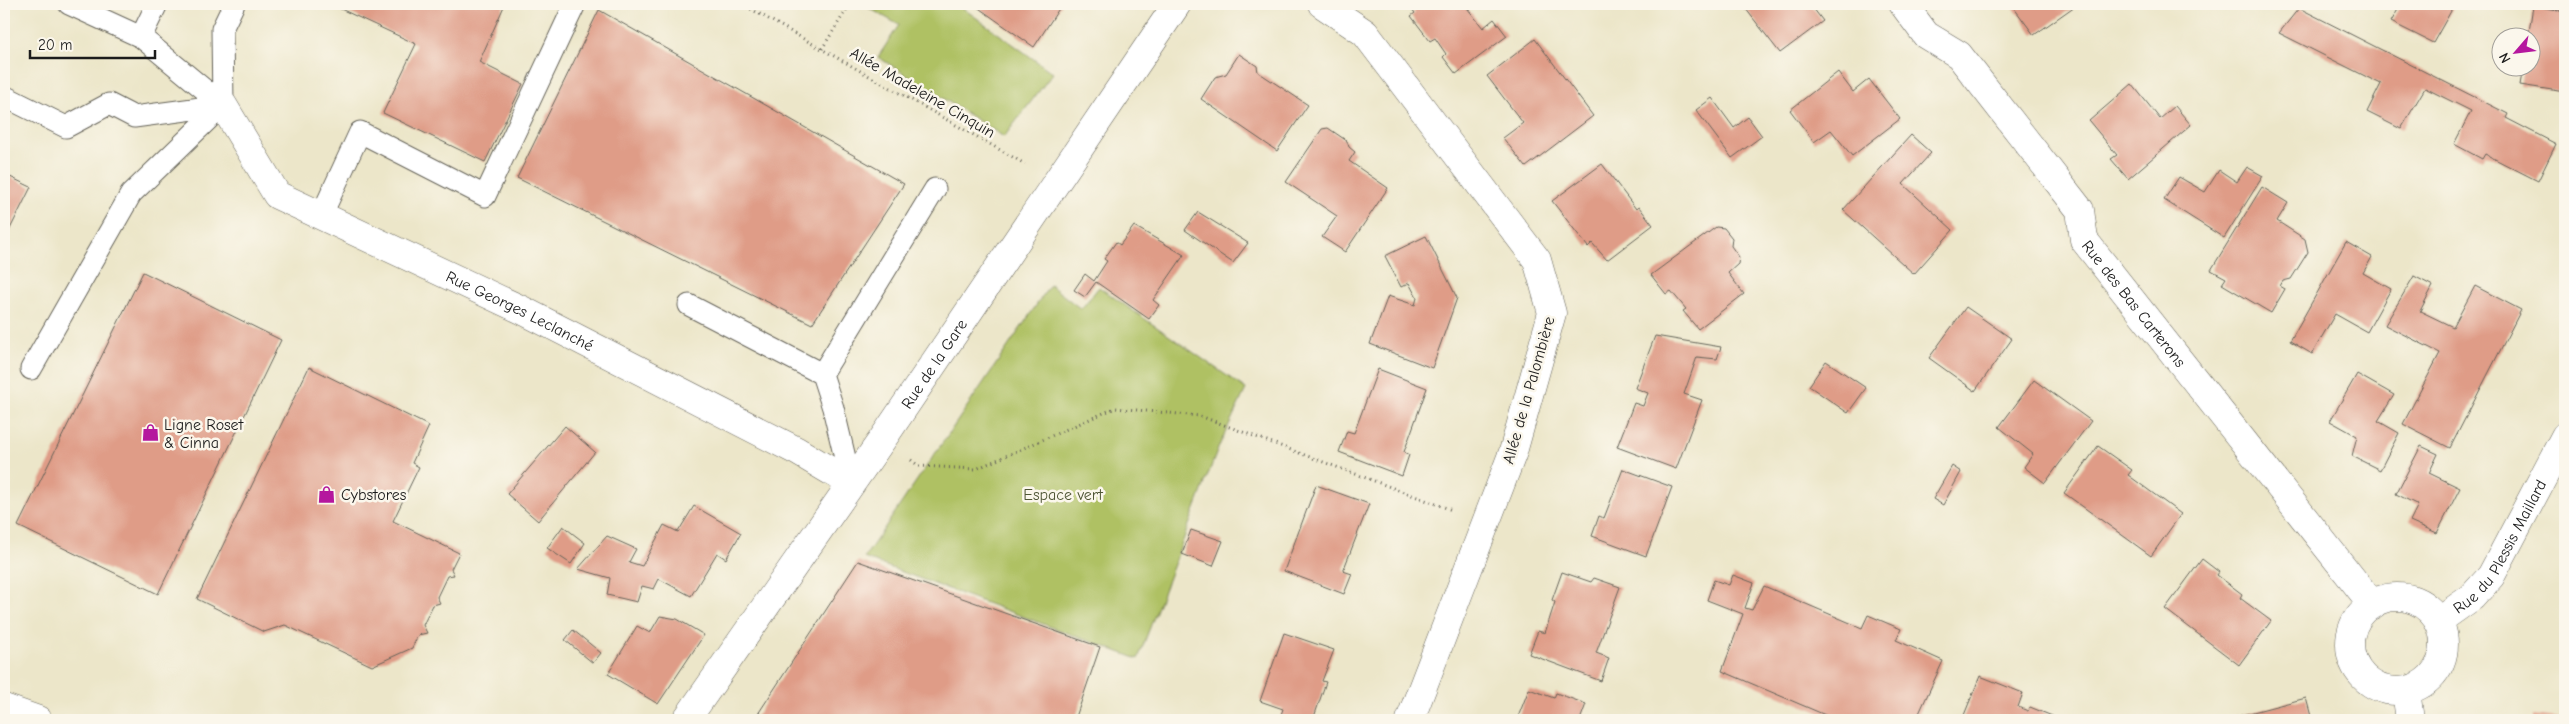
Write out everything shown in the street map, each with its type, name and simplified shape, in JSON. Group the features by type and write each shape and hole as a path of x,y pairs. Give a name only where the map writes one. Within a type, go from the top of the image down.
{"street":[{"name":"Rue de la Gare","path":"686,720 884,437 1177,4"},
{"name":"Allée de la Palombière","path":"1322,4 1365,34 1536,260 1552,313 1513,452 1410,720"},
{"name":"Rue des Bas Carterons","path":"1903,4 1926,35 1959,55 2080,210 2084,240 2372,605"},
{"name":"Rue Georges Leclanché","path":"223,105 278,195 522,310 797,451 851,483"},
{"name":"Rue du Plessis Maillard","path":"2438,621 2472,597 2492,576 2565,436"},
{"path":"2388,598 2411,599 2432,611 2438,621 2444,635 2444,650 2440,664 2432,677 2420,686 2406,691 2391,692 2376,687 2364,678 2355,666 2350,652 2350,637 2355,622 2364,610 2372,605 2388,598"},
{"path":"2406,691 2410,720"},
{"path":"4,708 38,720"}],"lane":[{"path":"70,4 141,37 223,105"},
{"path":"141,37 158,4"},
{"path":"31,369 131,194 223,105 222,29 234,4"},
{"path":"321,216 360,132 485,196 575,4"},
{"path":"4,96 66,127 109,104 134,117 223,105"},
{"path":"822,374 935,189"},
{"path":"689,305 822,374 833,408 851,483"}],"path":[{"name":"Allée Madeleine Cinquin","path":"742,4 1057,182"},
{"path":"822,49 850,4"},
{"path":"884,437 919,466 976,470 1115,408 1200,416 1486,522"}],"green space":[{"path":"862,4 961,4 960,6 1053,73 1004,137 878,57 899,25"},
{"name":"Espace vert","path":"1050,285 1081,309 1099,287 1246,389 1219,446 1138,659 864,558"}],"building":[{"path":"330,4 505,4 479,62 523,84 485,162 383,113 416,44"},
{"path":"973,4 1062,4 1034,47"},
{"path":"1408,4 1464,4 1483,28 1494,19 1507,36 1456,74 1443,57 1446,54 1435,38 1430,41 1411,16 1415,13"},
{"path":"1742,4 1810,4 1823,21 1780,53"},
{"path":"2011,4 2074,4 2075,6 2034,35"},
{"path":"2401,4 2455,4 2433,43 2391,22"},
{"path":"2533,6 2565,11 2565,92 2520,85 2521,78 2542,78 2542,28 2530,28"},
{"path":"2299,8 2508,114 2506,118 2556,144 2538,181 2485,154 2482,159 2454,144 2471,111 2425,88 2401,129 2367,112 2381,84 2279,33"},
{"path":"599,10 904,184 812,324 517,178"},
{"path":"1535,39 1593,116 1526,167 1503,138 1523,123 1487,76"},
{"path":"1239,54 1257,66 1258,72 1308,105 1277,151 1201,99 1215,77 1226,74"},
{"path":"1838,72 1853,92 1869,79 1900,119 1852,156 1831,130 1814,142 1790,110"},
{"path":"2132,84 2160,119 2175,106 2191,125 2128,179 2111,159 2117,155 2089,121"},
{"path":"1712,98 1734,128 1748,117 1762,136 1732,158 1696,110"},
{"path":"1328,128 1347,141 1349,147 1355,152 1349,161 1388,188 1345,252 1322,237 1337,216 1286,182 1322,129"},
{"path":"1911,135 1931,153 1903,184 1953,230 1914,274 1843,210"},
{"path":"1602,164 1636,209 1639,207 1653,225 1607,260 1592,243 1588,247 1552,201"},
{"path":"2247,167 2263,176 2224,238 2164,200 2179,177 2205,192 2219,170 2237,182"},
{"path":"4,174 31,187 4,241"},
{"path":"2262,187 2288,203 2277,221 2305,239 2308,252 2291,279 2283,281 2280,286 2285,289 2271,313 2222,284 2226,278 2211,270"},
{"path":"1198,212 1248,243 1233,263 1185,230"},
{"path":"1134,226 1184,255 1153,300 1159,305 1149,319 1096,282 1085,297 1074,290 1085,274 1094,281 1107,261 1104,259 1116,242 1120,245"},
{"path":"1716,227 1724,228 1732,238 1731,246 1739,257 1738,264 1728,273 1744,294 1698,329 1683,311 1686,309 1671,291 1666,294 1651,275"},
{"path":"1426,236 1457,298 1432,368 1370,344 1388,296 1415,305 1417,298 1409,283 1401,287 1385,256"},
{"path":"2346,242 2372,257 2363,273 2391,289 2367,332 2335,314 2312,354 2290,341"},
{"name":"Ligne Roset & Cinna","path":"143,272 281,340 158,594 18,526"},
{"path":"2414,276 2433,286 2420,311 2453,327 2475,286 2521,310 2450,448 2403,424 2440,353 2385,325"},
{"path":"1966,307 2012,339 1975,391 1929,358"},
{"path":"1655,336 1721,347 1717,359 1697,357 1684,394 1702,400 1676,469 1617,447 1634,403 1643,406 1648,393 1635,388"},
{"path":"1826,361 1866,388 1848,413 1809,386"},
{"name":"Cybstores","path":"309,367 429,426 412,463 419,467 393,521 459,553 451,569 454,575 447,576 437,597 440,603 433,605 423,625 427,633 418,635 412,648 372,666 285,625 264,632 197,599"},
{"path":"1378,369 1427,388 1404,452 1409,455 1402,476 1339,452 1347,431 1354,433"},
{"path":"2357,374 2394,395 2378,421 2399,433 2380,470 2352,456 2357,436 2330,421"},
{"path":"2034,380 2091,421 2045,483 2024,467 2033,454 1999,427"},
{"path":"565,426 595,452 538,521 507,494"},
{"path":"2098,446 2132,470 2128,475 2181,514 2151,556 2064,493"},
{"path":"2421,446 2438,454 2429,473 2460,488 2437,533 2410,521 2418,505 2396,494"},
{"path":"1952,466 1961,472 1943,505 1933,499"},
{"path":"1623,469 1672,487 1646,556 1592,536 1599,516 1604,518"},
{"path":"1316,485 1369,504 1343,571 1352,574 1344,594 1284,571"},
{"path":"694,506 741,533 726,559 717,553 691,596 659,579 654,589 642,586 637,602 607,595 610,578 578,569 607,536 636,549 629,562 642,566 664,525 678,532"},
{"path":"563,526 585,543 571,564 547,548"},
{"path":"1191,530 1223,541 1213,566 1182,554"},
{"path":"2202,559 2219,572 2217,575 2242,594 2240,598 2271,621 2239,665 2165,609"},
{"path":"858,561 1100,647 1075,720 754,720"},
{"path":"1562,572 1591,582 1594,578 1620,587 1596,653 1609,658 1601,681 1529,654 1538,631 1545,633 1555,602 1552,600"},
{"path":"1733,575 1754,583 1745,608 1752,610 1764,586 1862,628 1868,615 1901,629 1896,640 1943,661 1916,720 1837,720 1722,671 1743,614 1707,600 1714,580 1729,585"},
{"path":"660,616 677,619 704,635 658,704 608,674 637,626 650,633"},
{"path":"573,630 601,653 593,663 565,640"},
{"path":"1284,633 1334,650 1322,681 1326,682 1313,720 1279,720 1283,709 1260,701"},
{"path":"1980,676 2023,693 2018,707 2028,711 2030,707 2062,720 1962,720"},
{"path":"1529,689 1554,698 1556,693 1586,704 1580,720 1521,720 1518,717"},
{"path":"2306,698 2312,720 2223,720"},
{"path":"2533,716 2558,719 2558,720 2533,720"}],"place":[{"name":"Ligne Roset & Cinna","path":"150,433"},
{"name":"Cybstores","path":"327,494"}]}
